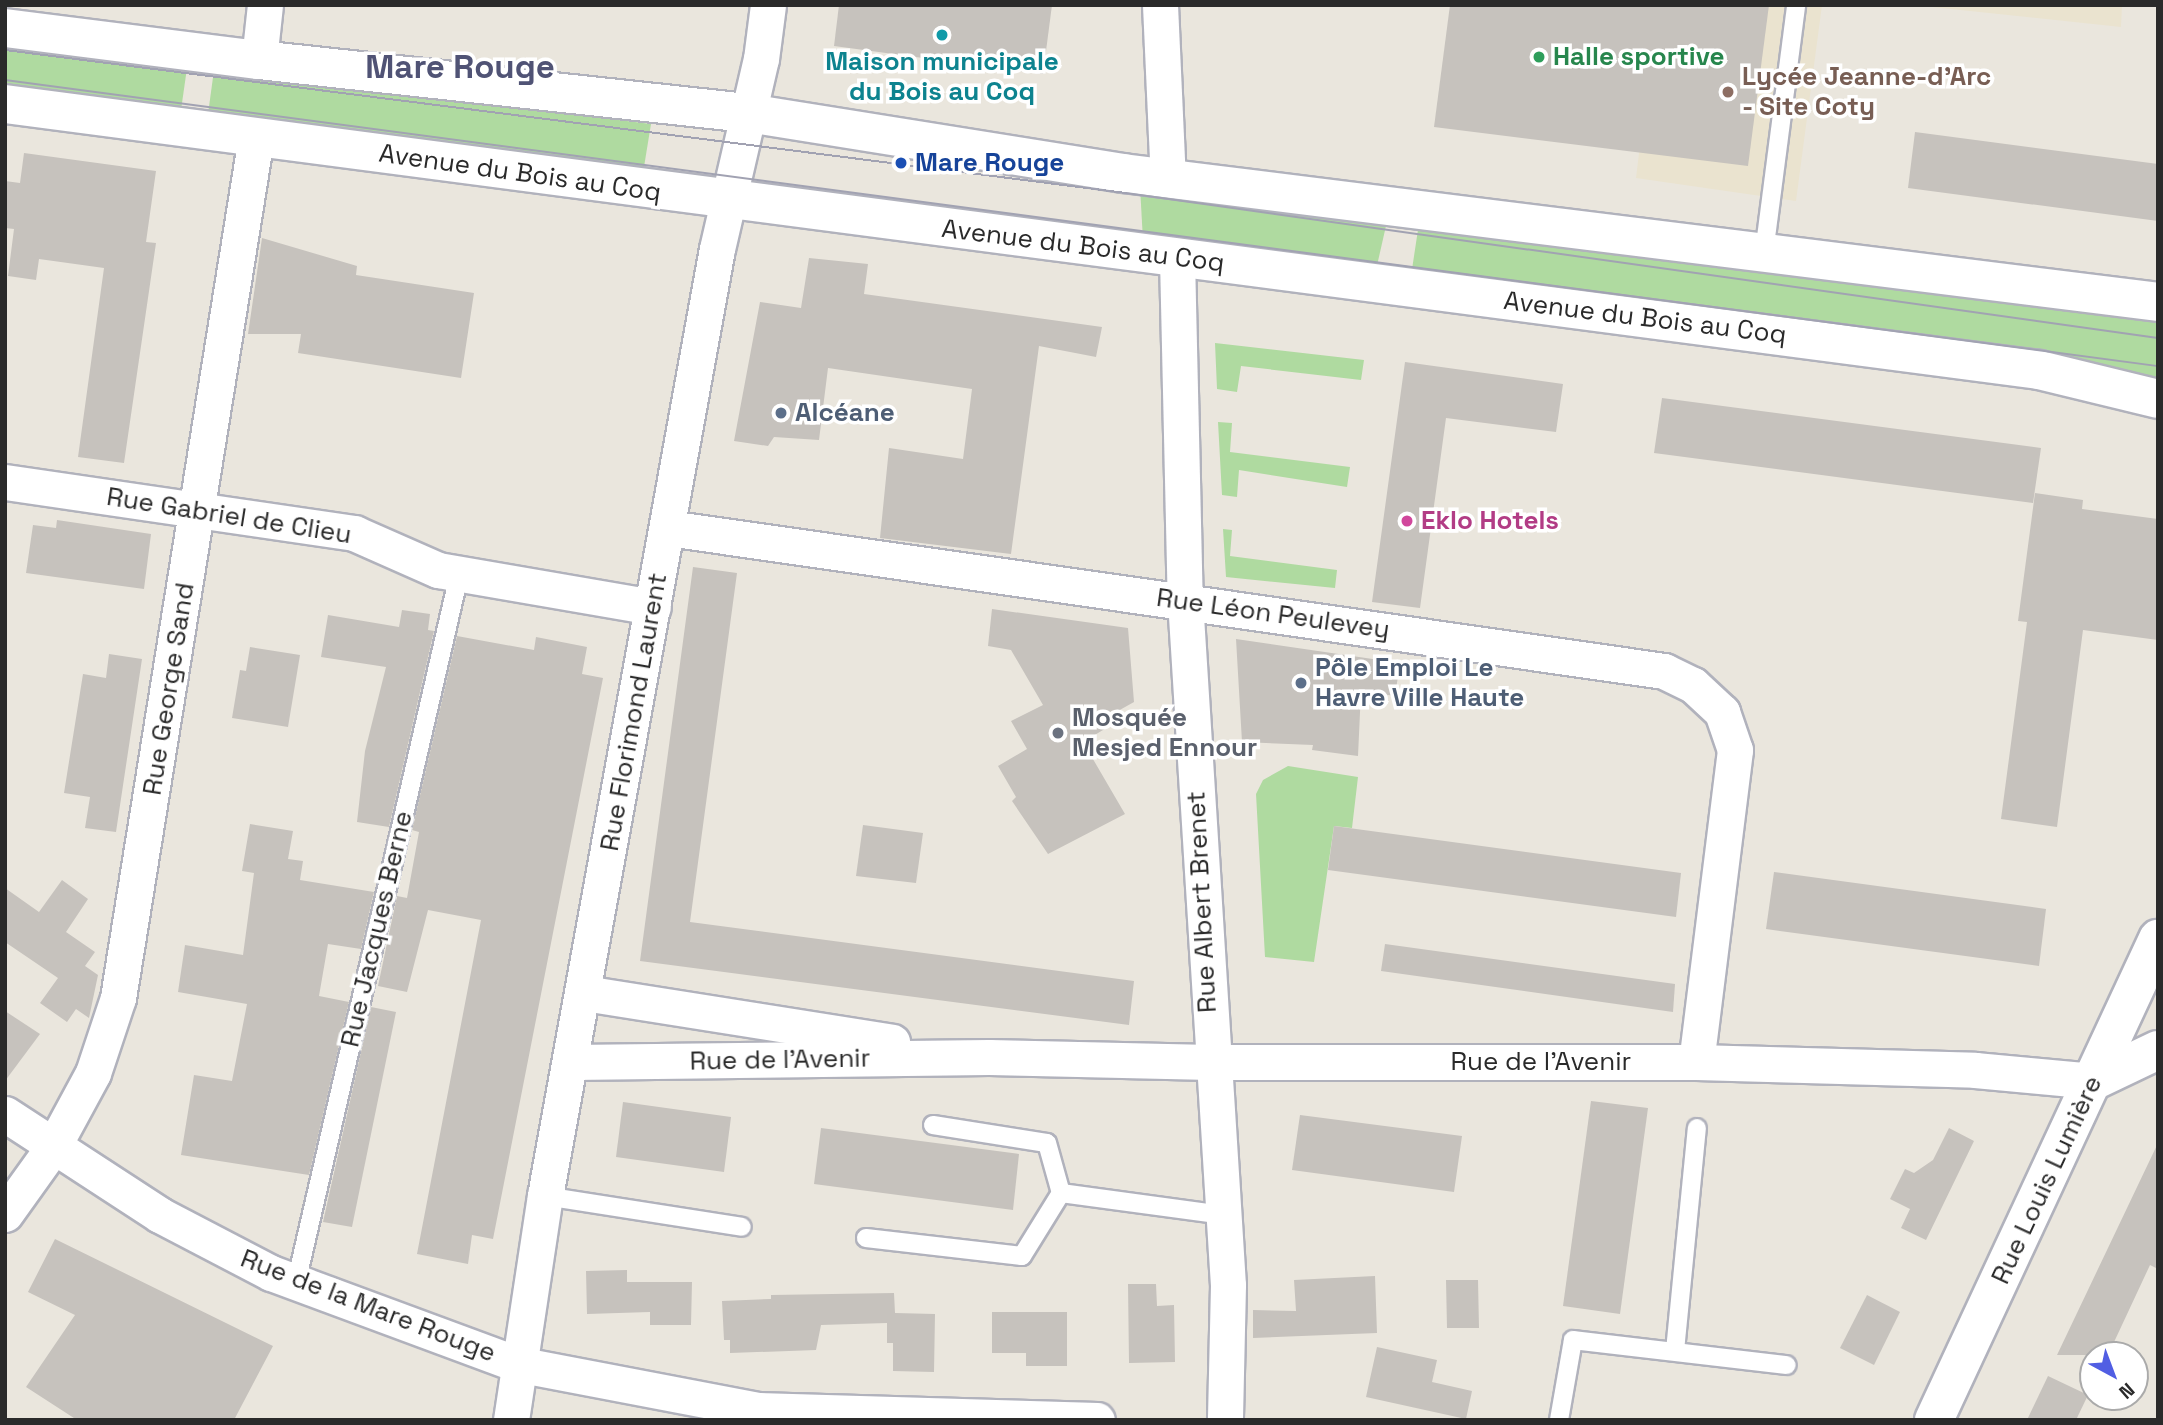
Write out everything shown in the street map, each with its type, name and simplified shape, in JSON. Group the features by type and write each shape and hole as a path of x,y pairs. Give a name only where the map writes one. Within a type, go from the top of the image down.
{"main road":[{"path":"5,28 258,61 748,113 1168,179 2158,302"},
{"name":"Avenue du Bois au Coq","path":"5,104 728,201 2039,370 2158,399"},
{"name":"Rue Louis Lumière","path":"1934,1420 2158,939"},
{"path":"2093,1081 2158,1050"}],"street":[{"path":"258,61 265,5"},
{"name":"Rue Florimond Laurent","path":"510,1420 545,1196 572,1062 728,201 768,5"},
{"path":"1160,5 1168,179"},
{"name":"Rue George Sand","path":"5,1214 53,1147 93,1073 118,998 257,137"},
{"name":"Rue Albert Brenet","path":"1177,258 1185,600 1211,1062 1228,1285 1225,1420"},
{"name":"Rue Gabriel de Clieu","path":"5,482 354,533 459,575 653,607"},
{"name":"Rue Léon Peulevey","path":"668,528 1185,600 1664,671 1707,696 1722,712 1735,750 1696,1062"},
{"name":"Rue de l'Avenir","path":"584,993 989,1057"},
{"name":"Rue de l'Avenir","path":"572,1062 989,1057 1211,1062 1696,1062 1975,1070 2093,1081"},
{"name":"Rue de la Mare Rouge","path":"5,1114 160,1215 296,1283 517,1364 758,1415 1097,1420"}],"lane":[{"path":"1764,253 1796,5"},
{"name":"Rue Jacques Berne","path":"296,1283 459,575"},
{"path":"866,1238 1022,1256 1060,1193 1047,1143 933,1125"},
{"path":"1675,1351 1697,1128"},
{"path":"1060,1193 1223,1215"},
{"path":"545,1196 742,1227"},
{"path":"1559,1420 1573,1340 1787,1364"}],"shaded area":[{"name":"Lycée Jeanne-d'Arc - Site Coty","path":"1657,5 1822,5 1796,201 1636,178"},
{"name":"Lycée Jeanne-d'Arc - Site Coty","path":"1913,5 2122,5 2121,27"}],"green space":[{"path":"5,44 187,68 181,110 5,88"},
{"path":"214,70 651,124 643,173 208,114"},
{"path":"1140,186 1388,217 1376,270 1143,241"},
{"path":"1419,223 2158,323 2158,380 2050,359 1411,276"},
{"path":"1215,343 1364,360 1361,380 1241,366 1237,392 1217,389"},
{"path":"1218,422 1232,423 1230,452 1350,467 1347,487 1239,470 1237,497 1222,495"},
{"path":"1223,529 1232,530 1230,556 1337,570 1335,588 1226,577"},
{"path":"1288,766 1358,777 1352,828 1334,826 1314,962 1265,957 1256,794 1263,780"}],"building":[{"name":"Maison municipale du Bois au Coq","path":"839,5 1052,5 1043,74 834,46"},
{"path":"1450,5 1769,5 1748,166 1434,127"},
{"path":"1915,132 2158,164 2158,221 1908,188"},
{"path":"24,153 156,171 146,242 156,243 124,463 78,457 104,268 39,259 36,280 8,276 14,229 5,228 5,181 20,183"},
{"path":"262,238 357,266 356,275 474,293 461,378 298,353 301,334 248,334"},
{"name":"Alcéane","path":"809,258 868,264 864,294 1102,327 1096,357 1039,346 1011,554 880,538 889,448 963,459 972,389 828,368 819,440 774,437 768,446 734,441 760,302 801,308"},
{"name":"Eklo Hotels","path":"1405,362 1563,384 1556,432 1446,418 1420,608 1372,602"},
{"path":"1662,398 2041,448 2033,503 1654,453"},
{"path":"2035,493 2083,500 2082,509 2158,519 2158,640 2083,630 2057,827 2001,819 2027,622 2018,621"},
{"path":"57,520 151,534 144,589 26,573 33,525 56,528"},
{"path":"693,567 737,573 690,922 1134,981 1129,1025 640,961"},
{"name":"Mosquée Mesjed Ennour","path":"992,609 1128,628 1134,702 1109,716 1113,724 1083,742 1125,814 1048,854 1012,801 1016,797 998,766 1027,749 1011,721 1043,705 1011,650 988,646"},
{"path":"402,610 430,614 428,630 434,631 389,827 357,822 365,751 386,667 321,657 328,615 399,627"},
{"path":"457,636 534,650 536,637 587,647 582,674 603,678 493,1239 472,1235 468,1264 417,1254 481,920 428,910 407,992 378,986 397,896 407,898 419,832 412,830"},
{"path":"1236,639 1400,663 1395,696 1361,691 1358,756 1312,750 1313,745 1242,742"},
{"path":"250,647 300,655 288,727 232,718 240,670 246,671"},
{"path":"109,654 142,659 116,832 85,828 90,797 64,793 83,674 106,678"},
{"path":"250,824 293,831 288,859 303,861 300,880 374,892 361,949 328,944 319,996 349,1002 309,1175 181,1155 194,1075 232,1081 247,1004 178,992 185,945 243,955 254,873 242,871"},
{"path":"863,825 923,833 916,883 856,876"},
{"path":"1334,826 1681,873 1676,917 1328,870"},
{"path":"1774,872 2046,909 2039,966 1766,929"},
{"path":"62,880 88,899 66,932 95,952 85,966 98,975 89,1018 76,1009 67,1022 40,1003 58,978 5,942 5,888 39,912"},
{"path":"1385,944 1675,984 1673,1012 1381,971"},
{"path":"371,1007 396,1012 352,1227 323,1222"},
{"path":"5,1011 40,1034 5,1081"},
{"path":"1591,1101 1648,1108 1620,1314 1563,1306"},
{"path":"623,1102 731,1117 724,1172 616,1157"},
{"path":"1300,1115 1462,1136 1454,1192 1292,1170"},
{"path":"821,1128 1019,1154 1013,1210 814,1184"},
{"path":"1949,1128 1974,1141 1926,1240 1901,1228 1910,1209 1890,1199 1905,1169 1914,1173 1933,1160"},
{"path":"2158,1143 2158,1269 2150,1265 2115,1341 2079,1341 2079,1355 2057,1355"},
{"path":"55,1239 273,1346 234,1420 77,1420 26,1387 75,1315 28,1292"},
{"path":"627,1270 627,1282 692,1282 691,1325 650,1325 650,1312 587,1314 586,1271"},
{"path":"1375,1276 1377,1333 1253,1338 1253,1310 1296,1311 1294,1280"},
{"path":"1446,1280 1478,1280 1479,1328 1447,1328"},
{"path":"1128,1284 1156,1284 1157,1306 1174,1305 1175,1362 1129,1363"},
{"path":"894,1293 895,1313 935,1314 934,1372 893,1371 893,1343 887,1343 887,1323 821,1325 816,1350 730,1353 730,1340 724,1340 722,1301 771,1299 771,1295"},
{"path":"1867,1295 1900,1312 1874,1365 1840,1348"},
{"path":"992,1312 1067,1312 1067,1366 1026,1366 1026,1353 992,1353"},
{"path":"1377,1347 1437,1360 1432,1382 1472,1391 1466,1419 1366,1397"},
{"path":"2048,1376 2079,1391 2080,1411 2076,1420 2027,1420"}],"tram line":[{"path":"5,50 1126,193 2158,338"},
{"path":"5,80 2158,366"}],"place":[{"name":"Maison municipale du Bois au Coq","path":"942,35"},
{"name":"Halle sportive","path":"1539,57"},
{"name":"Lycée Jeanne-d'Arc - Site Coty","path":"1728,92"},
{"name":"Mare Rouge","path":"901,163"},
{"name":"Alcéane","path":"781,413"},
{"name":"Eklo Hotels","path":"1407,521"},
{"name":"Pôle Emploi Le Havre Ville Haute","path":"1301,683"},
{"name":"Mosquée Mesjed Ennour","path":"1058,733"}],"district":[{"name":"Mare Rouge","path":"460,68"}]}
